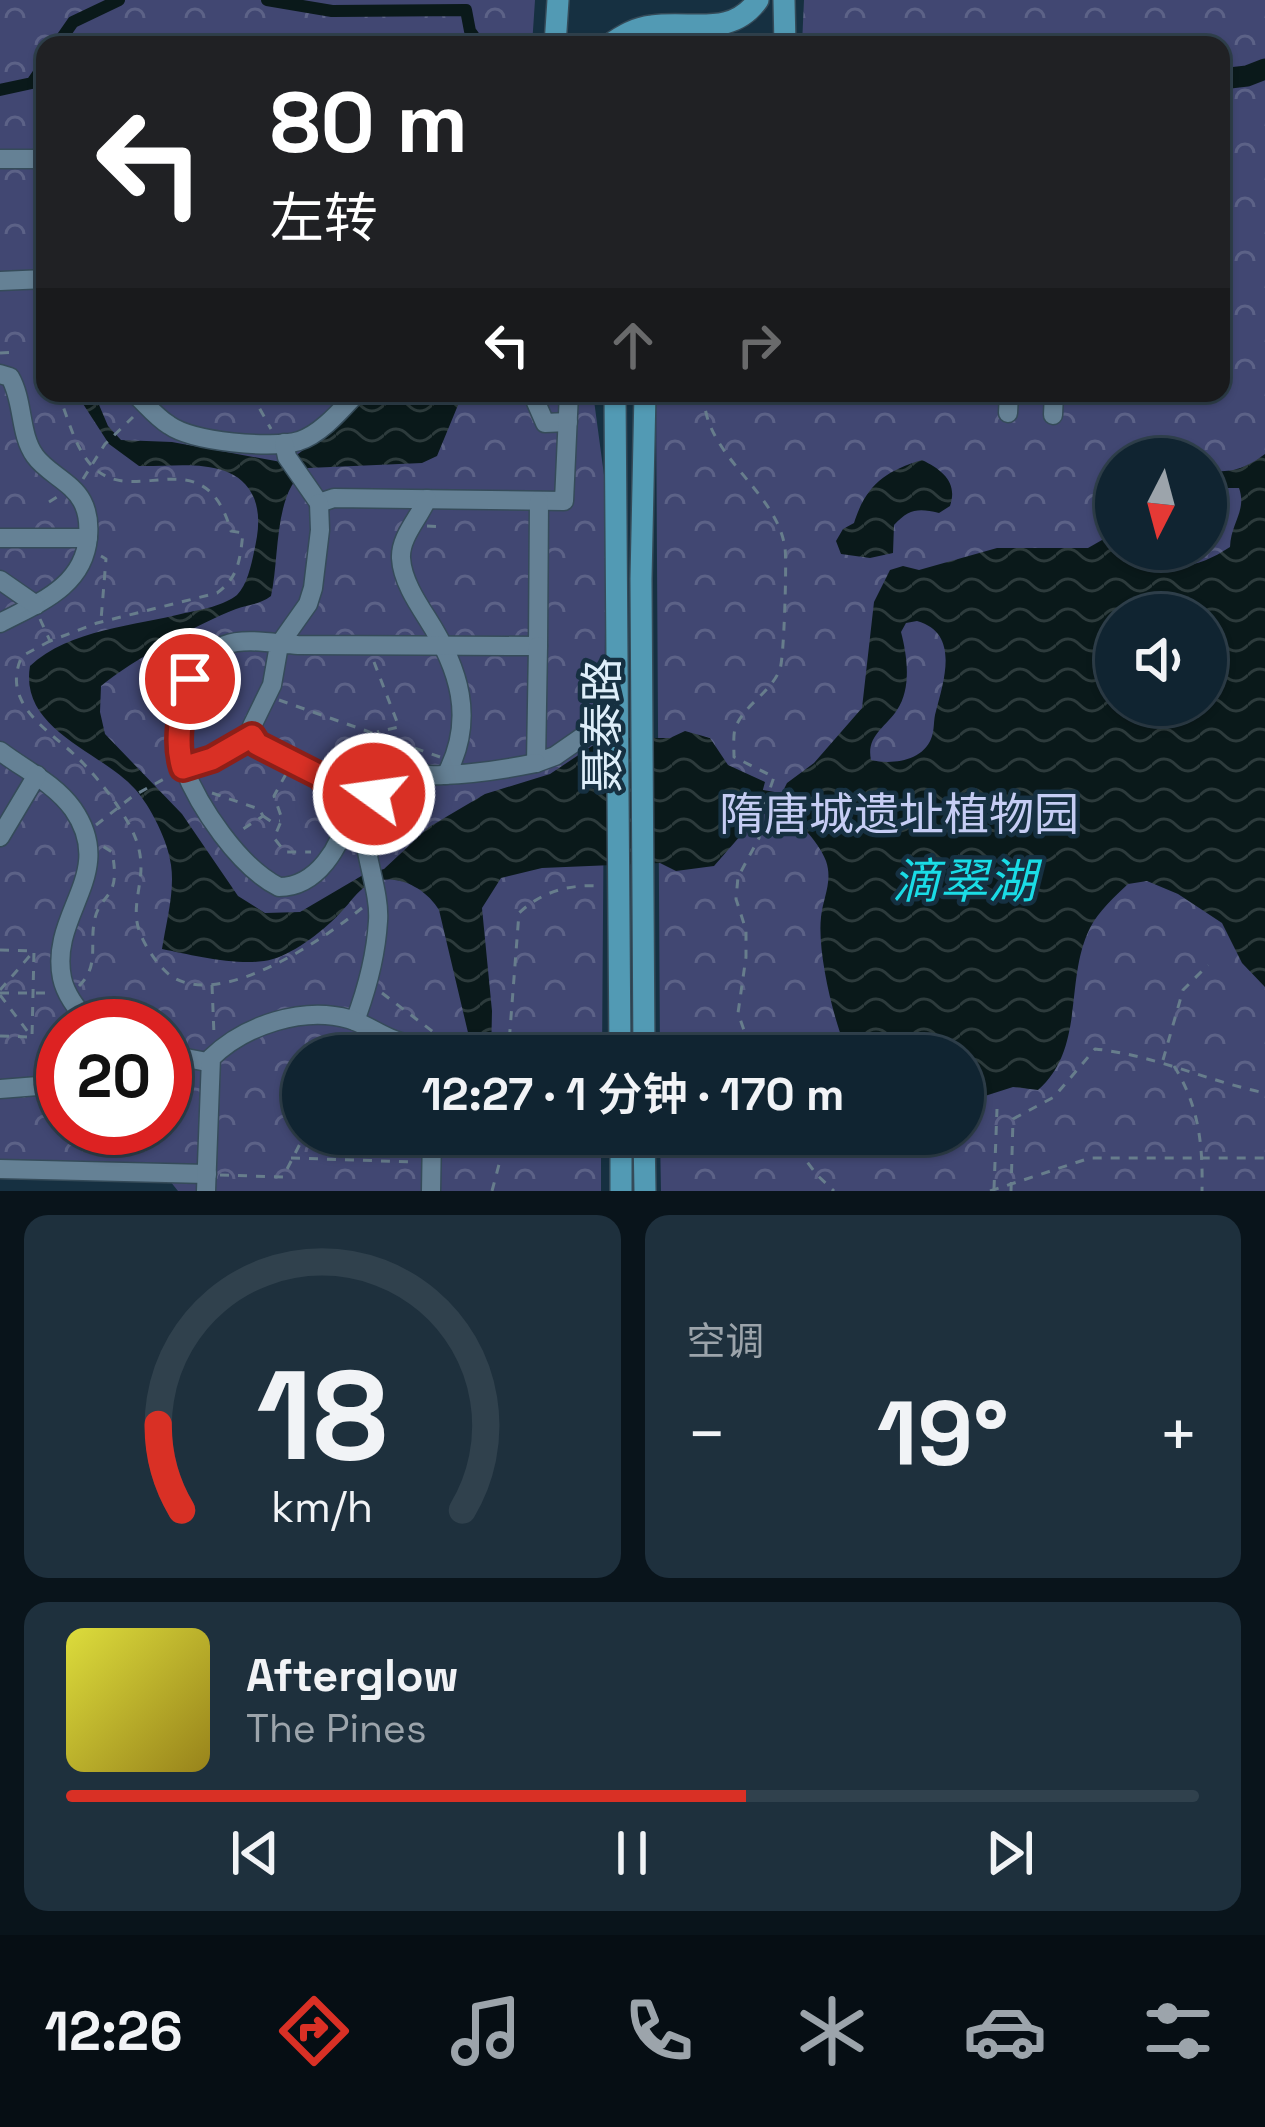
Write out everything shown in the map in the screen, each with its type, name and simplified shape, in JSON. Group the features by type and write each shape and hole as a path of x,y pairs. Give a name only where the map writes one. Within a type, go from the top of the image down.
{"main road":[{"path":"556,36 558,0"},
{"path":"622,36 652,26 720,27 743,17 758,0"},
{"path":"784,0 785,36"},
{"path":"687,25 711,36"},
{"name":"聂泰路","path":"615,402 620,1035"},
{"name":"聂泰路","path":"644,1035 645,402"},
{"path":"621,1155 621,1191"},
{"path":"644,1155 645,1191"}],"street":[{"path":"0,159 36,159"},
{"path":"0,281 36,279"},
{"path":"0,374 10,377 20,395 34,455 82,500 89,525 77,572 55,595 0,623"},
{"path":"144,402 170,426 190,435 282,447 319,430 348,402"},
{"path":"536,402 545,424 568,422"},
{"path":"319,503 334,498 564,501 569,402"},
{"path":"1053,416 1054,402"},
{"path":"282,447 319,503 313,588 308,604 279,644 268,696 251,726 252,736 257,744 320,776 345,803 345,828 337,847 299,884 280,887 256,870 196,791 178,754 190,679 221,645 279,644 538,646"},
{"path":"428,500 403,545 401,559 461,688 460,739 449,768"},
{"path":"536,763 539,501"},
{"path":"0,538 87,543"},
{"path":"0,580 35,606"},
{"path":"355,1021 367,987 378,921 363,811 374,794 402,776 536,763 555,756 604,722"},
{"path":"183,768 212,759 252,736"},
{"path":"0,751 37,775 74,811 86,838 91,867 61,944 62,980 73,999"},
{"path":"0,837 37,775"},
{"path":"345,803 368,804"},
{"path":"0,1169 207,1183 209,1062 230,1040 288,1018 328,1014 384,1035"},
{"path":"192,1059 209,1062"},
{"path":"0,1089 36,1086"},
{"path":"431,1191 432,1155"}],"path":[{"path":"0,353 18,352"},
{"path":"61,402 92,467 117,481 148,482 171,476 198,485 222,507 231,531 243,533 238,568 231,583 217,593 101,622 50,641 22,656 14,680 27,713 77,757 136,834 141,864 137,924 152,954 172,976 194,983 260,971 306,947 374,895"},
{"path":"105,444 137,402"},
{"path":"258,402 282,447"},
{"path":"704,402 704,414 717,441 746,476 785,546 781,668 735,729 734,757 774,777 759,838 738,877 736,899 746,930 738,1013 746,1035"},
{"path":"87,543 106,559 101,622"},
{"path":"35,606 50,641"},
{"path":"320,776 362,735 399,727 367,645"},
{"path":"268,696 372,733 449,768"},
{"path":"292,760 274,796 282,820 274,838 285,852 337,847"},
{"path":"0,993 68,992 88,977 94,963 97,913 116,884 112,852 86,838 133,796 156,783"},
{"path":"196,791 252,804 272,822 282,820"},
{"path":"228,838 262,816"},
{"path":"510,1035 519,913 547,894 568,887 603,886"},
{"path":"0,950 34,951"},
{"path":"0,993 34,951"},
{"path":"32,1037 34,951"},
{"path":"1162,1062 1183,990 1208,965"},
{"path":"209,1062 212,983"},
{"path":"367,987 386,994 428,1024 435,1035"},
{"path":"0,993 32,1037"},
{"path":"0,1036 32,1037"},
{"path":"1011,1188 1013,1119 1054,1097 1095,1049 1174,1065 1203,1078 1265,1093"},
{"path":"1174,1065 1199,1121 1202,1191"},
{"path":"997,1109 993,1191 1090,1157 1265,1158"},
{"path":"207,1183 283,1177 293,1155"},
{"path":"492,1191 501,1155"},
{"path":"802,1155 834,1191"},
{"path":"291,1158 432,1162"}],"green space":[{"path":"0,0 535,0 533,36 36,36 36,402 594,402 606,490 602,1035 282,1035 282,1155 601,1155 601,1191 178,1191 170,1181 0,1179"},
{"name":"隋唐城遗址植物园","path":"804,0 1265,0 1265,1191 661,1191 660,1155 984,1155 984,1035 660,1035 656,402 1230,402 1230,36 802,36"}],"water":[{"path":"82,402 98,402 108,426 121,440 172,442 281,462 302,451 362,402 459,402 437,456 422,463 308,468 297,478 283,508 271,596 185,633 101,686 105,734 182,814 238,896 265,913 300,912 363,875 384,869 429,827 485,794 550,774 604,738 670,738 685,731 710,738 728,765 765,782 755,819 714,866 676,871 660,863 542,868 501,878 482,908 491,1035 469,1035 439,910 426,895 398,881 368,885 319,932 273,959 233,961 162,949 172,875 158,825 135,789 49,723 30,688 30,666 64,644 205,609 232,599 243,586 258,532 258,512 245,484 234,475 204,466 139,466 109,444"},
{"name":"滴翠湖","path":"1265,454 1265,987 1242,963 1222,923 1178,894 1147,881 1128,884 1090,928 1082,948 1063,1054 1038,1090 1013,1087 984,1096 984,1035 841,1035 822,949 826,861 811,837 777,803 787,783 814,763 862,708 874,602 890,570 903,566 919,570 997,548 1088,548 1095,544 1095,570 1227,570 1227,549 1241,503 1239,488 1227,488 1227,471","holes":["917,621 939,636 946,659 932,736 914,757 871,760 874,738 905,692 901,632 906,623"]},
{"path":"922,460 947,478 950,506 939,513 914,511 899,520 894,525 893,553 870,558 841,554 836,541 854,523 871,489 897,469"}],"waterway":[{"path":"63,36 73,22 119,0"},
{"path":"267,0 332,11 466,10 474,36"},
{"path":"1230,78 1265,69"},
{"path":"0,90 32,83 36,77"},
{"path":"760,800 777,803"}],"route":[{"path":"190,679 178,754 183,768 212,759 252,736 257,744 320,776 345,803 368,804 374,794"}]}
